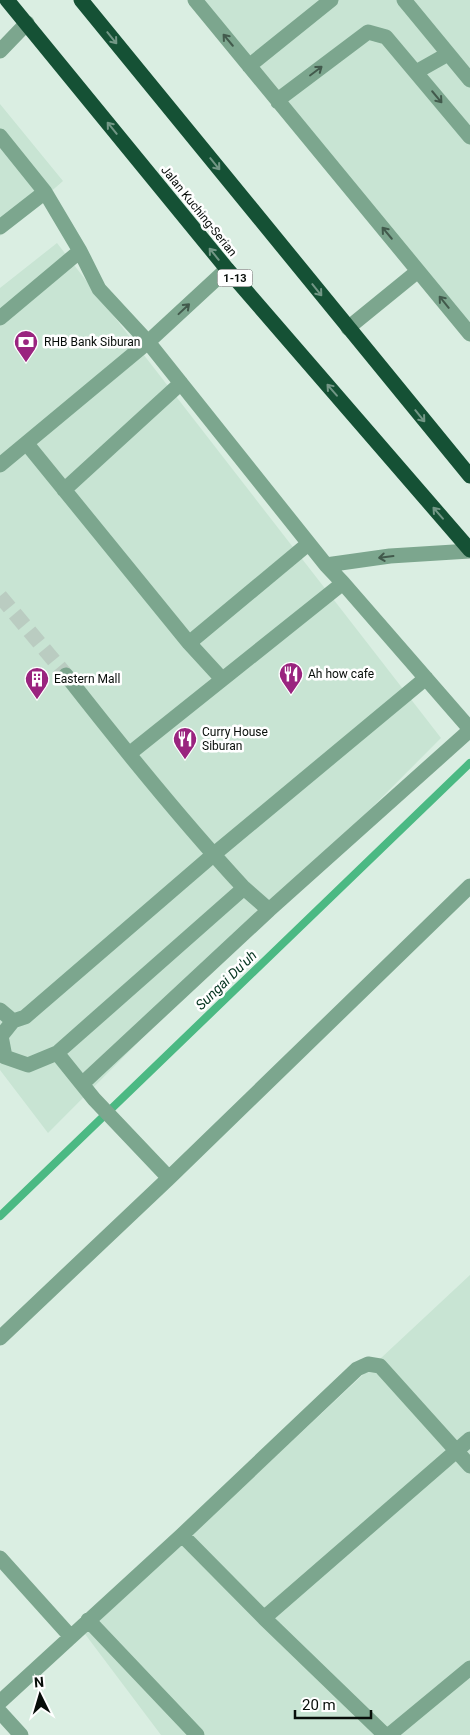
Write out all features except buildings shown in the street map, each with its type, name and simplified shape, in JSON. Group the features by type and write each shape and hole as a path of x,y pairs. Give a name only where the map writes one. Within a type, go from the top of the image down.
{"highway":[{"name":"Jalan Kuching-Serian","path":"7,0 227,269 470,550"},
{"path":"81,0 470,476"}],"street":[{"path":"195,0 470,334"},
{"path":"249,66 330,0"},
{"path":"404,0 470,80"},
{"path":"0,51 26,23"},
{"path":"278,102 283,96 368,32 386,36 470,137"},
{"path":"416,72 448,54"},
{"path":"0,136 45,192 80,251 99,289 148,342 308,544 470,730 269,910 82,1084"},
{"path":"0,227 45,192"},
{"path":"0,318 80,251"},
{"path":"0,465 148,342 227,269"},
{"path":"348,328 418,271"},
{"path":"64,490 181,384"},
{"path":"26,444 189,643 222,679"},
{"path":"189,643 308,544"},
{"path":"326,565 390,556 470,550"},
{"path":"128,754 343,583"},
{"path":"66,675 128,754 214,855 244,888 269,910"},
{"path":"244,888 56,1053 28,1065 5,1057 1,1036 13,1020 25,1017 214,855 426,678"},
{"path":"0,1338 169,1178 470,886"},
{"path":"0,1010 13,1020"},
{"path":"56,1053 94,1099 169,1178"},
{"path":"0,1702 182,1535 358,1369 368,1364 380,1366 470,1466"},
{"path":"264,1618 470,1439"},
{"path":"182,1535 384,1735"},
{"path":"0,1558 71,1636"},
{"path":"88,1620 197,1735"},
{"path":"389,1735 470,1668"},
{"path":"0,1712 21,1735"}],"shaded area":[{"path":"204,0 470,0 470,341"},
{"path":"0,104 63,181 0,236"},
{"path":"57,243 441,738 48,1133 0,1070 0,288"},
{"path":"470,1275 470,1735 161,1735 85,1634"}],"waterway":[{"name":"Sungai Du'uh","path":"0,1216 470,763"}],"tunnel":[{"path":"0,596 66,675"}],"place":[{"name":"RHB Bank Siburan","path":"26,363"},
{"name":"Ah how cafe","path":"291,695"},
{"name":"Eastern Mall","path":"37,700"},
{"name":"Curry House Siburan","path":"185,760"}]}
